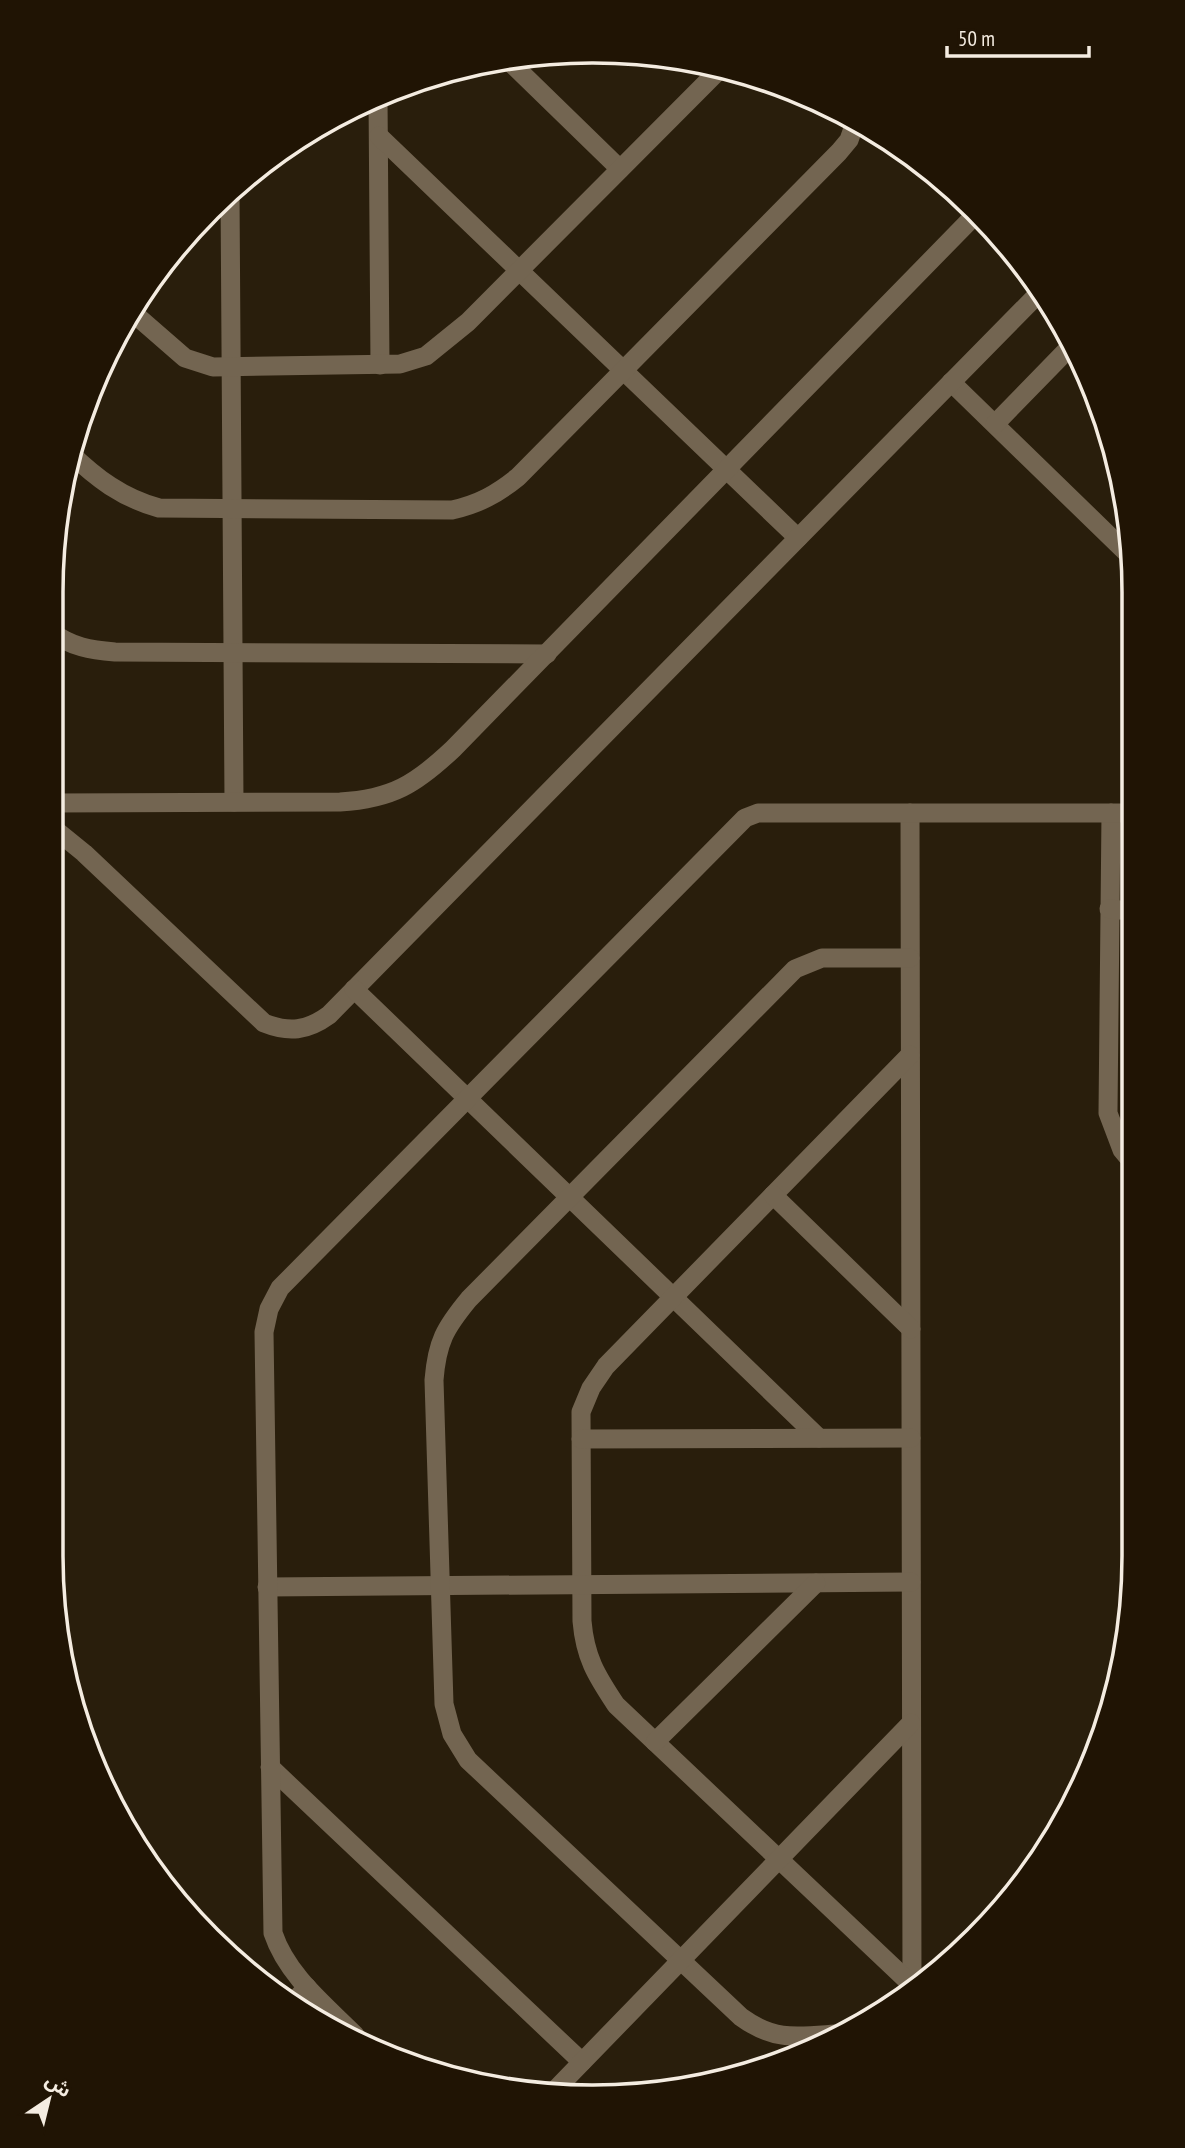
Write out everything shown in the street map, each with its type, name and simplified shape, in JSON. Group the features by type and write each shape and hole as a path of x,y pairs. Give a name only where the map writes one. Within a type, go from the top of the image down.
{"street":[{"path":"517,69 620,169"},
{"path":"140,319 185,358 213,367 400,364 426,356 448,341 712,77"},
{"path":"379,108 380,365"},
{"path":"80,461 109,487 132,501 159,508 452,510 477,504 499,493 518,477 839,152 852,131"},
{"path":"379,136 798,538"},
{"path":"230,206 234,802"},
{"path":"63,803 372,800 403,790 429,772 453,749 970,221"},
{"path":"63,836 264,1023 280,1030 298,1031 314,1026 355,989 1033,299"},
{"path":"995,424 1064,353"},
{"path":"951,382 1120,546"},
{"path":"63,640 88,649 547,653"},
{"path":"341,2021 307,1987 279,1950 273,1933 264,1332 269,1309 280,1288 745,818 758,813 1122,813"},
{"path":"909,813 912,1978"},
{"path":"1111,813 1108,1113 1122,1150"},
{"path":"1109,909 1122,910"},
{"path":"816,2035 782,2037 759,2031 741,2017 468,1760 452,1734 444,1704 434,1380 436,1350 447,1325 469,1299 795,969 822,958 910,958"},
{"path":"355,989 819,1438"},
{"path":"907,1982 616,1705 598,1678 584,1649 581,1412 591,1388 606,1366 910,1055"},
{"path":"773,1195 911,1329"},
{"path":"581,1439 911,1438"},
{"path":"267,1587 911,1582"},
{"path":"655,1742 816,1583"},
{"path":"561,2084 911,1723"},
{"path":"270,1767 582,2062"},
{"path":"298,1996 307,1987"}]}
